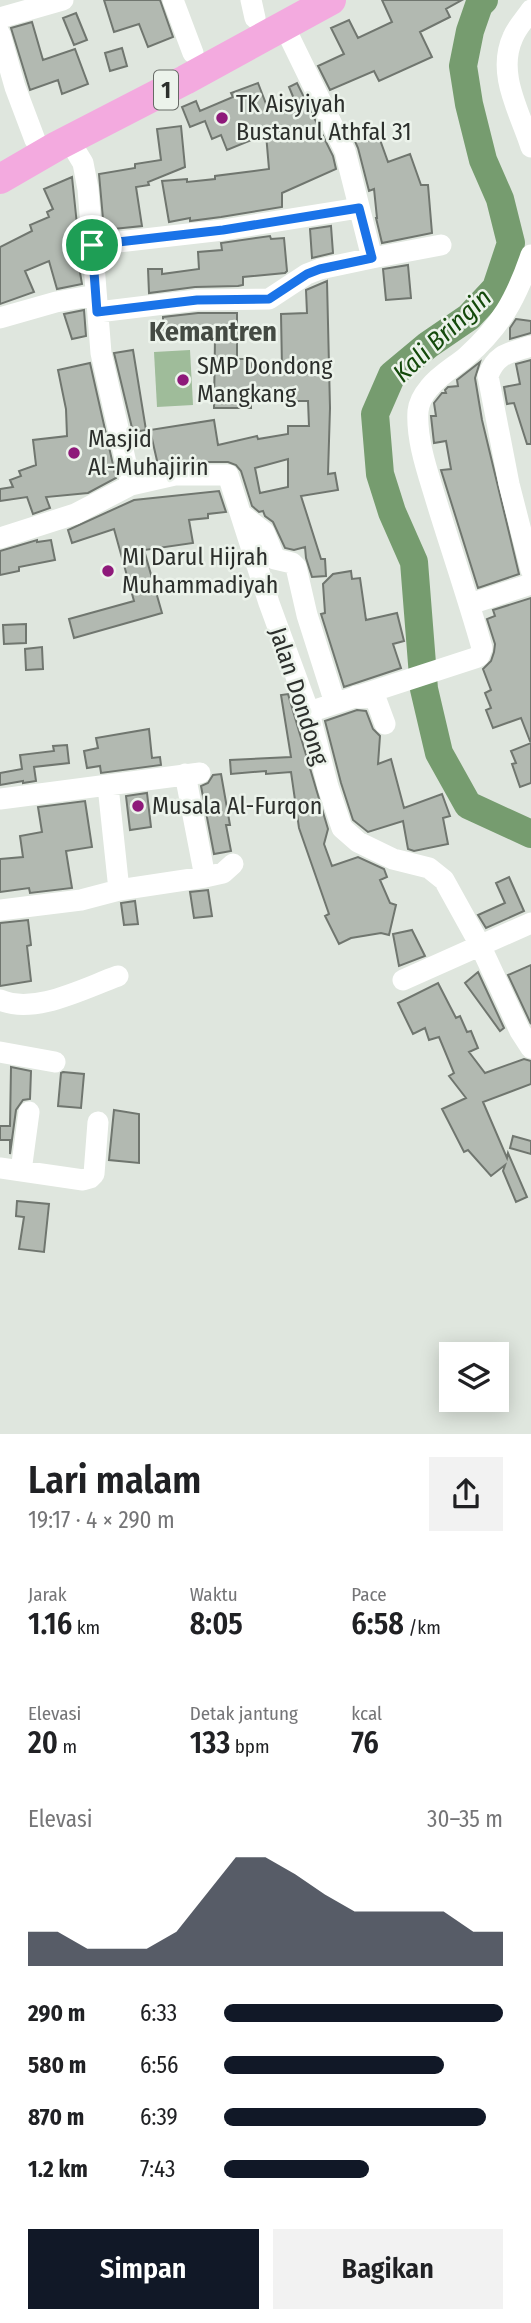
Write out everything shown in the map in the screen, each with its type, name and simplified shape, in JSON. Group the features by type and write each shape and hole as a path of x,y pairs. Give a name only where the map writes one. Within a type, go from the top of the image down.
{"highway":[{"name":"1","path":"0,179 286,13 331,0"},
{"name":"1","path":"0,160 193,53 253,9 286,13"}],"street":[{"path":"0,18 63,0"},
{"path":"173,0 193,53"},
{"path":"531,10 513,36 509,48 508,81 531,147"},
{"path":"286,13 345,151 372,258"},
{"path":"0,34 15,87 35,140"},
{"path":"508,81 531,83"},
{"path":"0,538 75,514 131,485 101,353 88,189 83,163 69,140"},
{"path":"92,245 235,228 359,208"},
{"path":"0,317 56,302 269,299 307,274 320,269 441,246"},
{"path":"309,712 475,659 481,652 470,604 430,479 418,410 428,388 492,332 506,313 515,298 531,255"},
{"path":"531,346 499,357 488,376 509,484 531,569"},
{"name":"Jalan Dondong","path":"131,485 175,475 228,475 269,603 309,712 328,788 346,833 393,859 429,868 444,880 531,1048"},
{"path":"242,515 264,532 277,567 292,563 296,567 307,615 335,703"},
{"path":"470,604 531,584"},
{"path":"356,696 375,697 385,724"},
{"path":"0,799 192,773 205,877"},
{"path":"108,786 119,890"},
{"path":"0,910 81,900 119,890 205,877 223,873 233,864"},
{"path":"403,980 531,923"},
{"path":"0,1000 18,1006 34,1004 118,976"},
{"path":"0,1052 55,1062"},
{"path":"29,1112 10,1170 83,1180 90,1178 94,1174 98,1122"}],"green space":[{"path":"190,350 193,405 157,407 154,352"}],"building":[{"path":"104,0 160,0 173,37 148,47 139,24 114,32"},
{"path":"382,0 462,0 446,9 450,17 420,32 432,57 379,81 374,71 330,90 318,66 344,54 331,28 349,20 358,38 392,22"},
{"path":"76,13 87,40 74,45 63,18"},
{"path":"32,22 43,60 75,49 88,84 62,94 58,80 30,90 11,28"},
{"path":"122,48 127,66 110,71 105,53"},
{"path":"258,83 268,109 294,99 289,87 297,83 333,156 336,169 282,193 282,207 169,222 162,181 215,179 215,176 269,169 266,134 227,150 221,135 212,139 205,121 190,127 182,107 196,101 200,111 233,97 231,93"},
{"path":"181,126 185,167 148,182 149,185 136,187 142,226 104,230 99,174 161,160 157,129"},
{"path":"362,128 367,141 379,137 388,162 410,154 421,185 428,185 432,233 382,243 376,218 374,189 369,191 351,132"},
{"path":"72,177 79,244 76,249 82,284 57,289 49,261 25,271 34,292 0,304 0,247 32,231 30,225 49,217 47,212 53,209 44,189"},
{"path":"331,226 333,253 312,258 310,229"},
{"path":"270,236 271,239 284,238 285,273 243,277 243,285 238,286 195,287 149,293 148,269 162,269 162,274 199,269 198,252 222,250 221,243"},
{"path":"408,265 411,298 386,300 383,269"},
{"path":"327,281 330,408 328,474 335,473 338,490 301,496 321,559 325,559 326,576 312,577 305,547 294,550 285,548 273,522 263,511 259,512 252,506 241,471 236,465 228,462 175,462 158,465 150,430 214,420 218,445 257,436 258,439 288,434 288,426 309,426 308,401 251,401 251,408 214,408 215,337 163,338 163,317 198,313 237,313 237,359 252,359 252,367 282,368 281,314 307,313 306,290","holes":["288,459 288,487 260,493 255,468"]},
{"path":"84,310 86,336 72,339 64,314"},
{"path":"516,319 531,321 531,333 510,339 510,328"},
{"path":"133,350 146,430 133,432 114,353"},
{"path":"531,360 531,444 527,444 514,403 507,404 504,387 520,384 516,364"},
{"path":"480,362 475,378 482,420 519,574 478,588 441,470 451,469 446,441 434,443 431,416 436,416 434,403 442,393 446,393 448,387 458,386 457,380"},
{"path":"90,363 116,478 88,493 46,497 50,508 33,514 27,497 0,501 0,489 13,487 10,480 21,476 19,471 36,465 33,440 67,436 66,409 58,370"},
{"path":"219,491 226,512 189,520 193,543 144,550 162,613 74,638 69,619 134,601 114,529 72,543 68,530 134,500"},
{"path":"37,540 51,540 55,560 19,567 19,571 0,575 0,551"},
{"path":"351,571 352,579 360,578 366,620 397,613 404,641 393,644 401,668 344,687 321,614 325,613 323,584 333,574"},
{"path":"531,598 530,741 521,718 493,728 486,710 491,708 485,693 491,690 483,669 491,661 494,652 495,644 487,619 495,616 493,610"},
{"path":"26,624 26,643 4,644 3,625"},
{"path":"42,647 43,669 26,670 25,649"},
{"path":"288,694 328,829 324,844 332,866 358,857 384,869 387,877 380,880 390,903 396,905 389,935 381,933 351,938 339,944 325,916 329,914 299,828 291,772 231,774 230,760 291,757 281,695"},
{"path":"357,710 366,711 373,729 380,736 378,764 391,759 404,808 442,794 450,816 443,818 448,844 414,851 408,849 403,821 368,832 353,820 325,721"},
{"path":"149,729 152,758 160,757 161,765 101,773 100,766 87,768 84,751 98,748 96,738"},
{"path":"531,743 531,783 520,787 512,764 516,763 511,751"},
{"path":"67,745 69,763 34,767 36,781 0,785 0,773 22,769 20,755 54,751 53,746"},
{"path":"221,774 230,825 226,825 231,851 214,854 201,786 208,783 213,775"},
{"name":"Musala Al-Furqon","path":"147,793 151,827 130,830 126,796"},
{"path":"85,801 92,847 66,851 72,888 30,893 29,888 0,892 0,859 23,857 20,836 42,832 38,807"},
{"path":"509,877 524,911 486,928 478,915 505,903 496,883"},
{"path":"208,890 212,916 194,918 190,892"},
{"path":"135,901 138,924 124,925 121,903"},
{"path":"28,920 31,945 27,946 31,981 0,986 0,923"},
{"path":"412,930 425,956 399,966 393,934"},
{"path":"531,965 531,1024 508,975"},
{"path":"478,972 504,1028 500,1031 465,983"},
{"path":"438,983 456,1018 460,1016 467,1032 471,1031 478,1048 469,1052 485,1073 524,1059 531,1061 531,1084 483,1102 527,1197 516,1202 503,1171 505,1165 491,1176 468,1150 464,1152 442,1109 466,1098 449,1076 454,1073 439,1037 429,1040 425,1028 413,1034 398,1003"},
{"path":"11,1067 31,1071 30,1099 23,1100 16,1110 10,1154 10,1140 0,1140 0,1126 10,1126"},
{"path":"63,1072 84,1074 81,1108 58,1106"},
{"path":"114,1110 139,1114 139,1163 109,1160"},
{"path":"513,1136 531,1141 531,1154 510,1148"},
{"path":"17,1201 49,1204 44,1252 19,1249 24,1217 16,1216"}],"waterway":[{"name":"Kali Bringin","path":"484,0 479,5 470,31 463,66 483,160 500,199 511,243 496,288 469,317 428,345 392,375 375,414 380,474 392,512 414,562 424,689 439,753 468,805 531,834"}],"place":[{"name":"TK Aisyiyah Bustanul Athfal 31","path":"222,118"},
{"name":"SMP Dondong Mangkang","path":"183,380"},
{"name":"Masjid Al-Muhajirin","path":"74,453"},
{"name":"MI Darul Hijrah Muhammadiyah","path":"108,571"},
{"name":"Musala Al-Furqon","path":"138,806"}],"district":[{"name":"Kemantren","path":"213,331"}],"route":[{"path":"359,208 372,258 307,274 269,299 197,300 97,312 92,245 223,230 359,208"}]}
